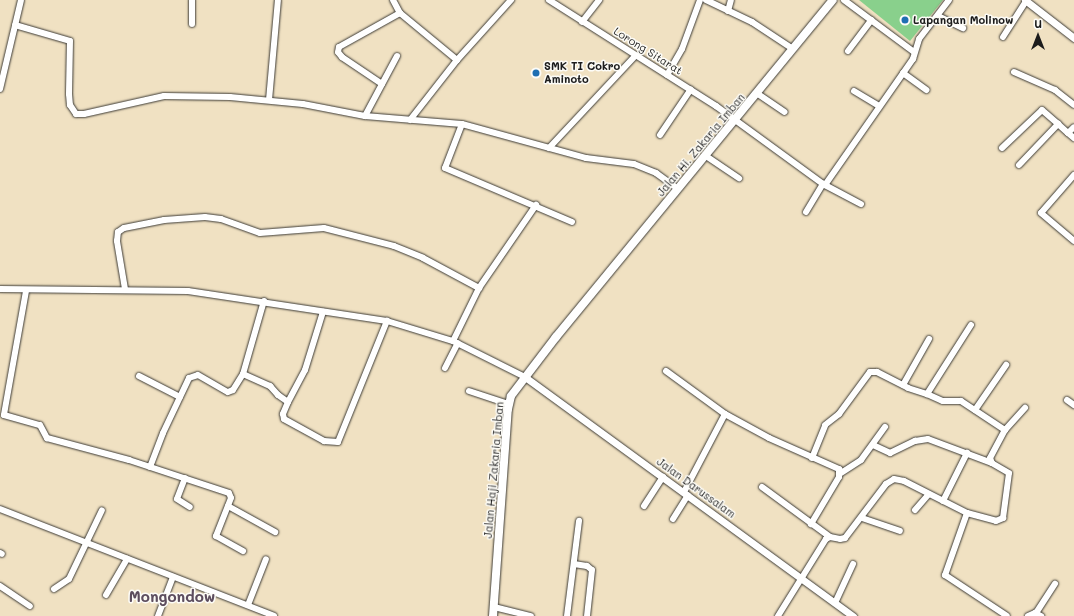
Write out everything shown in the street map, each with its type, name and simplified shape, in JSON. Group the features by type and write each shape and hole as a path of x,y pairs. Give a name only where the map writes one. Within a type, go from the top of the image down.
{"main road":[{"name":"Jalan Hi. Zakaria Imban","path":"584,303 595,292 678,189 736,121 833,0"},
{"name":"Jalan Haji Zakaria Imban","path":"493,616 508,404 525,377 584,303"}],"street":[{"path":"0,89 21,0"},
{"path":"192,0 192,24"},
{"path":"269,100 278,0"},
{"path":"393,0 400,13 457,60"},
{"path":"410,120 457,60 511,0"},
{"name":"Lorong Sitarat","path":"549,0 635,56 691,89 824,185 861,204"},
{"path":"582,22 599,0"},
{"path":"667,75 682,49 700,0"},
{"path":"706,0 752,22 793,49"},
{"path":"728,11 731,0"},
{"path":"844,0 914,52"},
{"path":"806,212 913,59 914,52 920,39 949,0"},
{"path":"1003,38 1026,0 1074,38"},
{"path":"382,84 342,57 338,52 339,46 400,13"},
{"path":"938,16 963,28"},
{"path":"848,51 871,20"},
{"path":"15,24 70,41 69,94 70,105 76,114 84,114 164,96 269,100 322,107 365,116 462,124 586,158 644,166 678,189"},
{"path":"365,116 397,56"},
{"path":"548,148 579,118 635,56"},
{"path":"1014,72 1055,90 1074,105"},
{"path":"903,73 926,90"},
{"path":"660,135 691,89"},
{"path":"854,91 879,106"},
{"path":"758,94 785,112"},
{"path":"1002,148 1042,110 1074,138"},
{"path":"462,124 445,162 445,168 536,205 572,222"},
{"path":"1019,165 1058,124"},
{"path":"1068,133 1074,127"},
{"path":"706,156 739,178"},
{"path":"1074,175 1041,213 1074,241"},
{"path":"445,368 455,342 480,288 536,205"},
{"path":"125,289 116,241 118,232 124,228 164,220 206,217 260,233 324,228 363,237 423,258 480,288"},
{"path":"0,289 26,291 125,289 188,291 264,301 323,312 387,321 455,342 525,377"},
{"path":"26,291 4,415 40,425 47,438 150,467 229,493 232,498 216,536 243,551"},
{"path":"150,467 180,397 192,375 203,377 228,392 233,390 243,374 264,301"},
{"path":"323,312 305,370 282,414 284,419 324,441 338,442 387,321"},
{"path":"927,394 971,325"},
{"path":"903,385 929,339"},
{"path":"975,410 1006,364"},
{"path":"666,371 725,414 812,458 839,469 841,473"},
{"path":"812,458 825,425 839,414 870,372 877,372 903,385 943,401 961,401 1005,430"},
{"path":"243,374 270,386 278,395 288,402"},
{"path":"139,376 180,397"},
{"name":"Jalan Darussalam","path":"525,377 853,616"},
{"path":"469,391 508,404"},
{"path":"1074,397 1067,400 1074,405"},
{"path":"992,462 990,458 993,449 1005,430 1025,408"},
{"path":"673,520 725,414"},
{"path":"811,524 841,473 861,460 885,427"},
{"path":"762,487 830,537 843,539 862,518 886,484 894,479 904,481 966,513 996,521 1002,518 1009,473 992,462 928,439 915,441 890,453 873,445"},
{"path":"943,501 967,453"},
{"path":"644,506 663,477"},
{"path":"185,478 177,500 190,507"},
{"path":"915,510 929,494"},
{"path":"228,506 275,532"},
{"path":"0,509 274,616"},
{"path":"54,588 69,579 102,510"},
{"path":"966,513 945,575 1007,616"},
{"path":"862,518 900,531"},
{"path":"567,616 579,521"},
{"path":"778,616 800,578 830,537"},
{"path":"106,596 127,559"},
{"path":"248,605 266,559"},
{"path":"574,564 588,566 592,570 588,616"},
{"path":"835,602 853,564"},
{"path":"158,616 173,577"},
{"path":"1028,616 1039,614 1055,584"},
{"path":"0,586 30,606"},
{"path":"494,607 531,616"}],"green space":[{"name":"Lapangan Molinow","path":"859,0 943,0 910,41"}],"place":[{"name":"Lapangan Molinow","path":"905,20"},
{"name":"SMK TI Cokro Aminoto","path":"536,73"}],"district":[{"name":"Mongondow","path":"172,597"}]}
